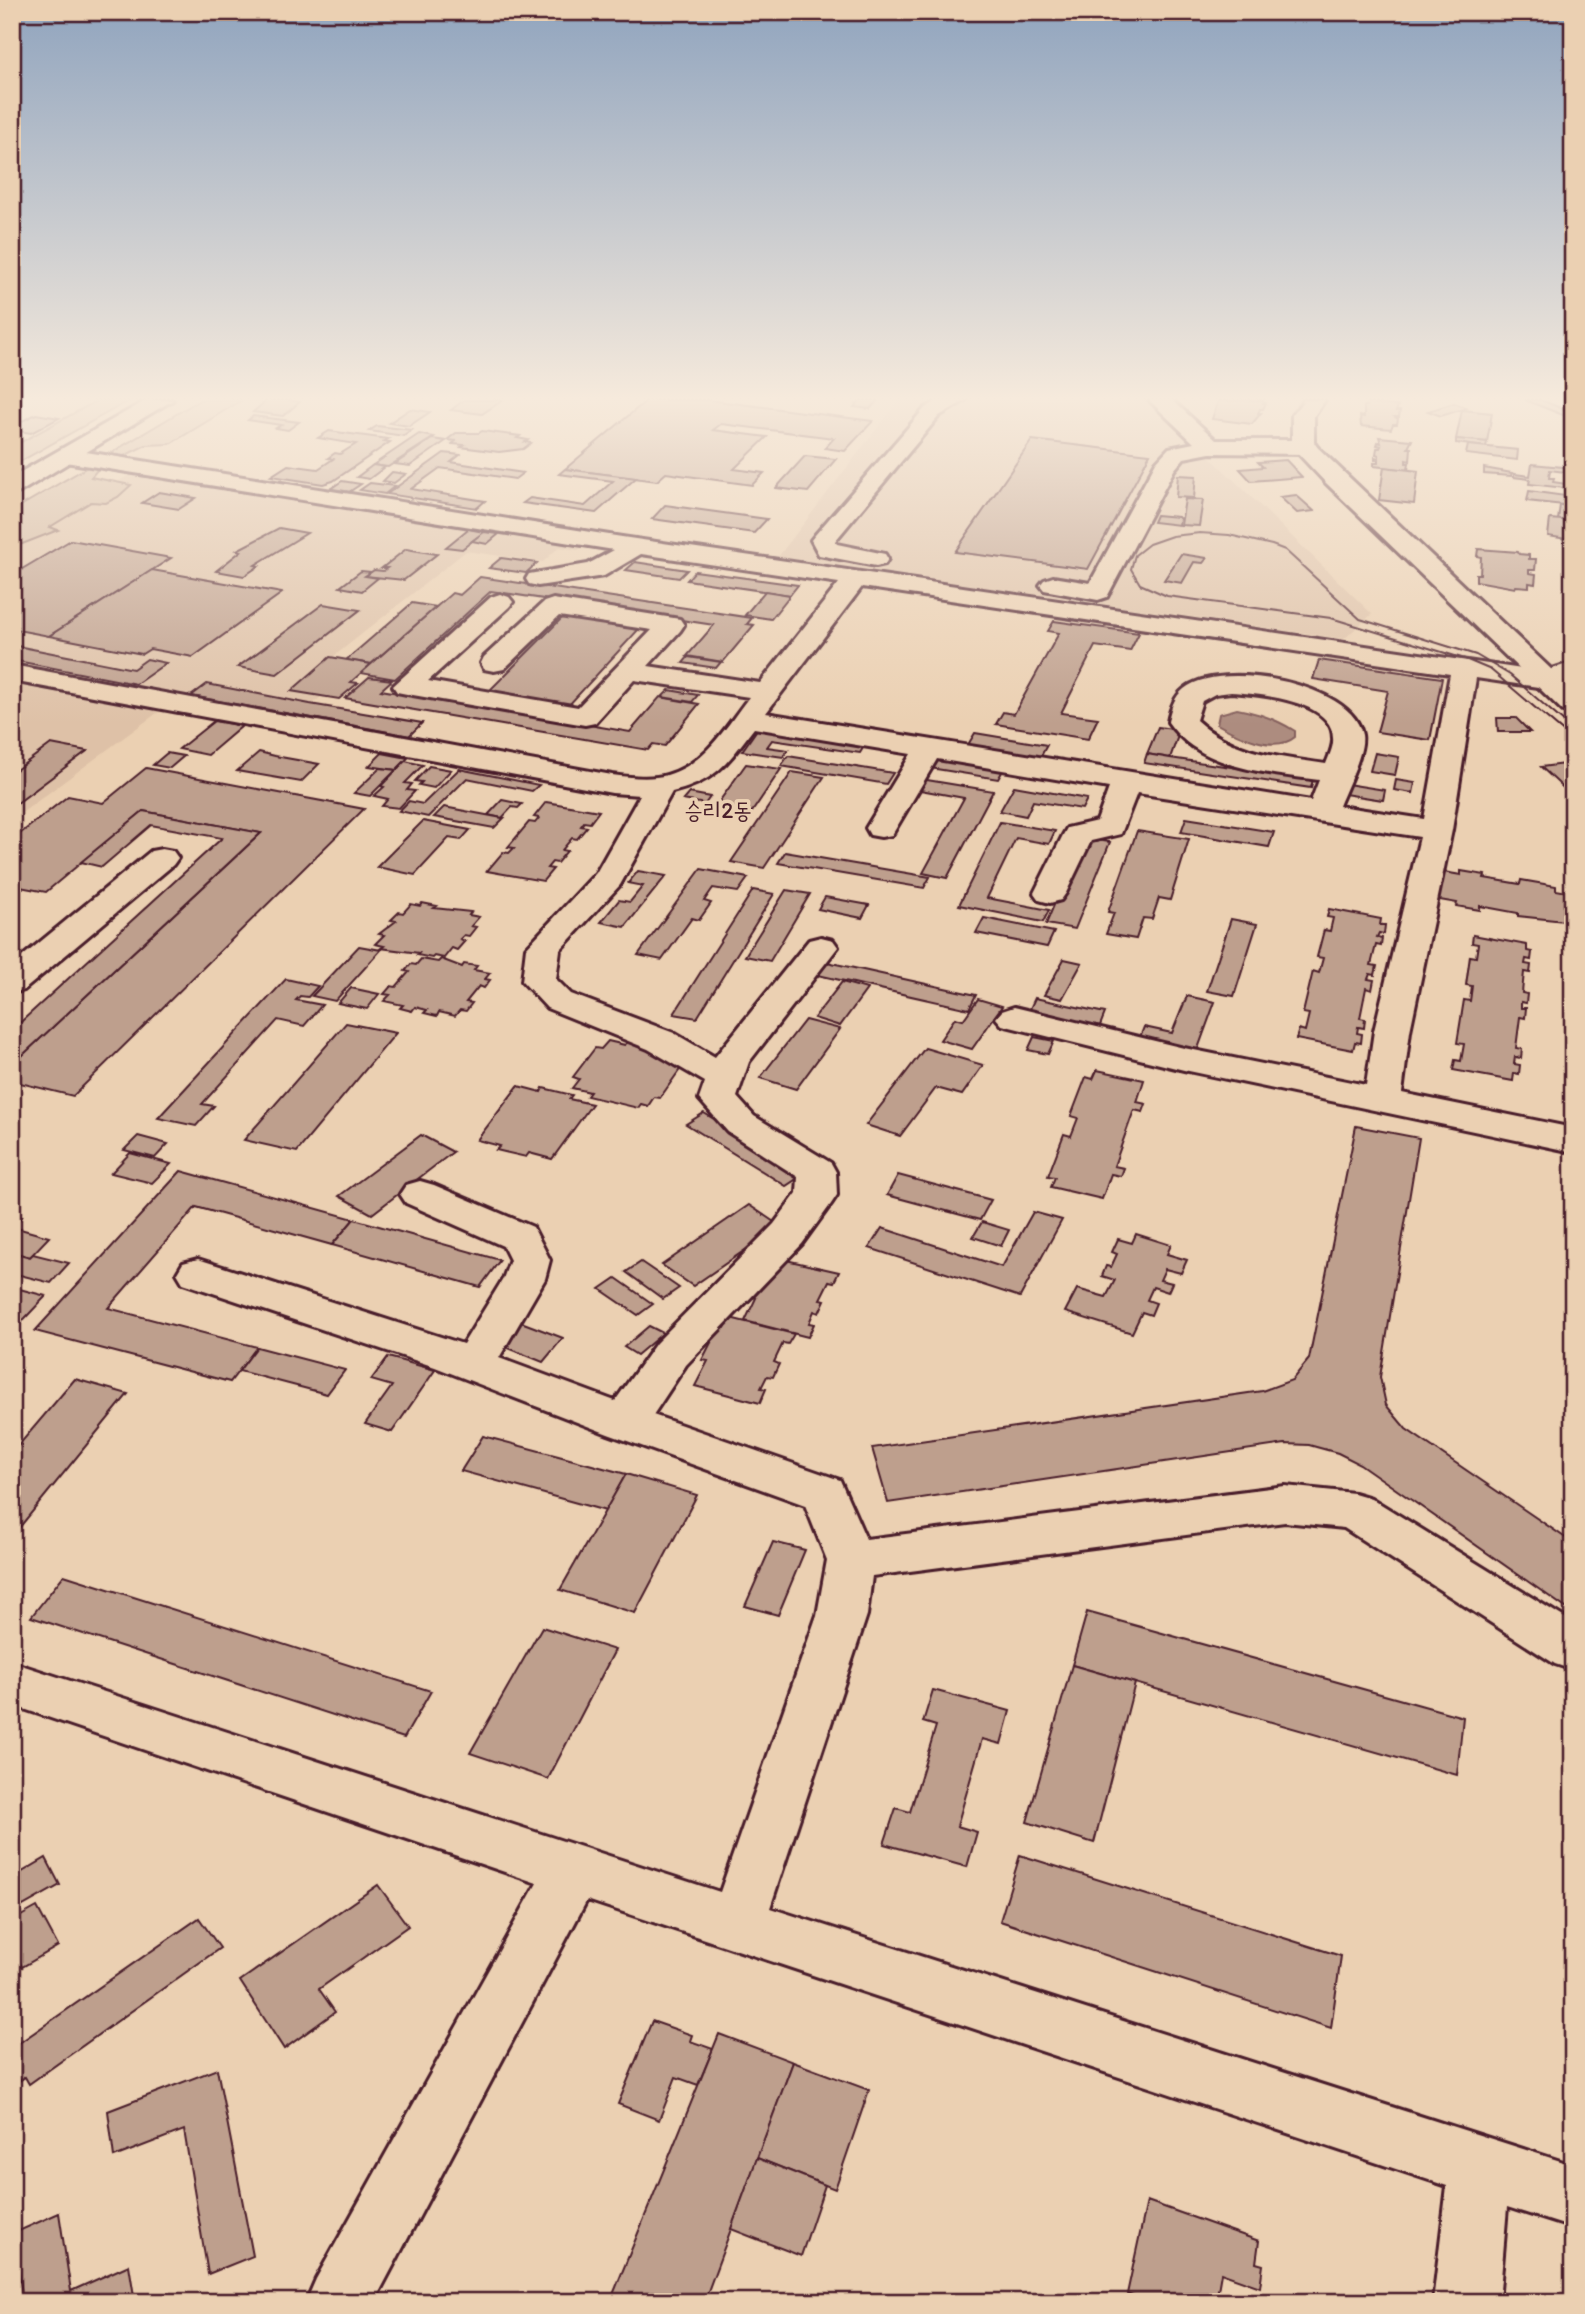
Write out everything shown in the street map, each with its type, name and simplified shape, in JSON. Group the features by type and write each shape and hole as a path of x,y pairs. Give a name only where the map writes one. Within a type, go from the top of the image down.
{"street":[{"path":"377,508 1545,680 1573,670"},
{"path":"850,508 823,540 828,550 1098,592 1162,607 1298,627"},
{"path":"1098,592 1142,508"},
{"path":"1365,508 1573,705"},
{"path":"538,579 595,571 638,546"},
{"path":"12,673 612,785 659,788 690,778 713,762 856,578"},
{"path":"495,663 553,607 671,625 585,717 407,686 500,602"},
{"path":"1382,1101 1392,1031 1437,830 1465,668"},
{"path":"628,671 768,692"},
{"path":"1329,793 1348,737 1345,720 1329,706 1286,690 1226,683 1194,694 1185,707 1182,722 1206,744 1329,793 1437,830"},
{"path":"748,718 1126,782 1329,793"},
{"path":"881,828 929,748"},
{"path":"1050,893 1078,835 1110,827 1126,782"},
{"path":"659,788 609,878 543,948 539,981 559,1002 605,1017 661,1041 724,1077"},
{"path":"12,984 162,858"},
{"path":"624,1422 671,1354 788,1234 817,1195 817,1172 741,1124 718,1099 731,1060 821,947"},
{"path":"1014,1018 1184,1059 1573,1140"},
{"path":"420,1194 519,1237 530,1260 524,1279 500,1322 462,1361"},
{"path":"198,1273 462,1361 824,1493 851,1560 842,1615 737,1924"},
{"path":"851,1560 1285,1504 1354,1511 1573,1649"},
{"path":"12,1683 737,1924 1573,2197"},
{"path":"339,2302 574,1870"},
{"path":"1466,2302 1480,2165"}],"shaded area":[{"path":"17,508 81,508 50,527 58,530 12,548 12,511"},
{"path":"72,508 423,508 593,536 578,550 559,547 543,562 466,551 294,688 322,696 297,717 12,663 12,543"},
{"path":"816,508 1263,508 1372,614 1344,639 778,557"},
{"path":"12,681 161,710 12,820"},
{"path":"1237,709 1281,723 1295,731 1295,737 1287,742 1267,743 1234,733 1217,724 1219,714"}],"building":[{"path":"559,508 602,508 596,513"},
{"path":"662,508 687,508 767,519 754,533 652,519"},
{"path":"985,508 1121,508 1088,569 955,552"},
{"path":"1184,508 1202,508 1199,526 1181,525"},
{"path":"1292,508 1311,508 1314,511 1297,513"},
{"path":"1560,508 1573,508 1573,521 1558,520"},
{"path":"1156,515 1178,517 1179,525 1153,522"},
{"path":"1550,519 1573,521 1573,540 1548,536"},
{"path":"279,528 307,533 255,565 259,566 244,576 216,571 241,551 237,550"},
{"path":"468,529 484,532 462,549 446,547"},
{"path":"484,532 499,534 487,544 472,541"},
{"path":"71,540 171,558 49,636 12,629 12,575"},
{"path":"406,549 437,554 404,580 365,576 374,570 383,571 387,568 382,568"},
{"path":"1478,549 1518,552 1529,555 1529,559 1536,559 1535,570 1529,570 1529,573 1536,574 1535,584 1529,583 1529,587 1515,588 1476,581 1476,574 1480,574 1481,557 1477,556"},
{"path":"1181,554 1207,558 1203,563 1194,562 1182,583 1164,580"},
{"path":"501,558 537,563 526,573 489,568"},
{"path":"635,562 687,570 679,578 626,570"},
{"path":"152,570 282,593 193,657 150,649 142,654 49,636"},
{"path":"361,571 371,572 365,576 378,578 362,591 340,587"},
{"path":"695,571 798,585 790,595 687,580"},
{"path":"480,577 752,618 747,624 754,625 723,662 687,656 714,625 491,591 395,679 361,673 452,593 460,595"},
{"path":"765,591 790,595 771,619 745,615"},
{"path":"412,603 436,607 371,664 346,660"},
{"path":"323,604 360,610 277,674 238,667"},
{"path":"563,617 639,629 568,706 487,693"},
{"path":"1054,621 1139,633 1130,651 1095,646 1061,713 1098,718 1088,739 996,724 1003,712 1014,714 1059,633 1048,631"},
{"path":"12,645 133,669 147,659 166,663 136,684 12,660"},
{"path":"330,657 371,664 351,682 358,683 339,699 291,691"},
{"path":"688,657 721,662 716,668 683,663"},
{"path":"1319,660 1442,678 1430,740 1377,732 1388,691 1313,679"},
{"path":"369,677 392,680 381,690 630,732 660,697 699,704 665,746 653,744 648,750 345,698"},
{"path":"207,684 422,723 409,736 191,696"},
{"path":"669,690 698,695 692,702 662,697"},
{"path":"1497,718 1516,718 1530,732 1498,732"},
{"path":"214,721 242,726 208,755 179,749"},
{"path":"1158,727 1180,730 1170,758 1147,754"},
{"path":"758,728 866,743 860,753 772,740 767,747 788,750 783,757 742,751"},
{"path":"975,733 1047,745 1036,765 963,753"},
{"path":"51,744 87,751 12,807 12,773"},
{"path":"259,752 319,764 301,782 237,771"},
{"path":"167,753 184,756 170,768 153,765"},
{"path":"382,753 408,758 396,770 369,766"},
{"path":"1375,753 1399,757 1395,775 1370,771"},
{"path":"1147,754 1313,779 1311,788 1144,763"},
{"path":"788,756 893,773 886,784 781,766"},
{"path":"937,756 1005,767 998,779 930,768"},
{"path":"405,761 423,765 405,783 412,784 407,790 415,791 399,808 382,806 388,799 374,796"},
{"path":"746,764 781,769 752,812 716,806"},
{"path":"1564,764 1573,772 1573,797 1541,767"},
{"path":"429,766 451,770 434,788 419,785 422,782 415,781"},
{"path":"146,768 364,809 73,1096 12,1081 12,1065 261,833 143,811 46,892 15,886 12,888 12,840 68,796 103,803"},
{"path":"380,768 396,770 370,796 354,793"},
{"path":"459,769 539,785 532,791 467,778 428,817 399,811 409,801 423,804"},
{"path":"792,772 824,777 764,868 731,862"},
{"path":"921,779 993,791 947,878 923,873 964,798 915,789"},
{"path":"1396,780 1415,783 1413,793 1394,790"},
{"path":"1347,784 1385,790 1383,800 1344,794"},
{"path":"1014,786 1087,799 1082,809 1033,801 1026,816 1000,811"},
{"path":"689,793 710,797 705,804 683,800"},
{"path":"502,800 522,804 518,808 512,807 502,818 488,815"},
{"path":"546,802 599,811 590,823 584,822 581,826 587,827 562,850 567,851 557,863 552,862 547,868 553,869 543,881 487,871 503,852 509,853 514,848 508,847 529,822 535,823 539,818 534,817"},
{"path":"444,807 504,818 494,828 434,817"},
{"path":"143,811 261,833 12,1065 12,1030 222,838 151,825 102,867 81,862"},
{"path":"1186,818 1274,832 1269,847 1181,832"},
{"path":"423,821 470,830 461,840 449,838 415,875 377,867"},
{"path":"1000,822 1055,831 1049,844 1016,838 987,898 1049,910 1043,922 959,905"},
{"path":"1137,831 1189,839 1170,900 1159,898 1152,919 1143,918 1136,939 1106,934 1114,913 1108,912"},
{"path":"1082,838 1110,842 1075,929 1046,924"},
{"path":"785,852 930,877 924,888 778,863"},
{"path":"701,869 748,878 738,892 713,888 704,901 711,903 699,920 692,918 662,960 638,955"},
{"path":"638,871 666,876 625,927 601,922 619,900 630,902 643,886 628,883"},
{"path":"1438,871 1461,875 1461,871 1520,884 1521,880 1556,886 1556,890 1573,893 1573,922 1518,916 1518,913 1480,906 1480,910 1434,899"},
{"path":"753,890 774,894 697,1018 674,1014"},
{"path":"786,890 810,894 770,961 745,956"},
{"path":"825,897 869,905 862,918 818,909"},
{"path":"422,903 437,906 434,908 471,912 469,915 479,917 471,926 476,927 469,936 464,935 460,939 465,941 457,950 452,948 444,958 381,948 384,946 375,944 384,935 379,934 396,921 391,920 399,912 403,913 411,904 420,906"},
{"path":"1329,909 1381,919 1380,925 1385,925 1384,934 1379,933 1377,937 1382,938 1381,946 1376,945 1371,965 1377,966 1375,975 1370,974 1368,979 1374,980 1372,990 1366,988 1360,1018 1365,1019 1364,1028 1358,1027 1357,1033 1362,1034 1361,1043 1355,1042 1353,1050 1296,1039 1299,1029 1305,1031 1309,1014 1303,1013 1313,971 1319,973 1323,958 1317,957 1324,930 1330,931 1333,918 1327,917"},
{"path":"984,918 1054,932 1047,947 976,933"},
{"path":"1231,919 1257,924 1234,996 1207,991"},
{"path":"1473,935 1527,945 1527,951 1532,952 1531,960 1526,959 1525,964 1531,965 1530,973 1524,972 1522,993 1527,994 1526,1003 1521,1002 1521,1008 1526,1008 1525,1018 1520,1017 1516,1048 1522,1049 1521,1058 1515,1057 1514,1064 1520,1065 1519,1074 1514,1073 1513,1081 1453,1070 1455,1060 1461,1061 1464,1044 1457,1043 1464,1000 1470,1001 1472,986 1466,985 1470,956 1476,957 1478,944 1472,943"},
{"path":"359,946 381,950 335,1001 312,996"},
{"path":"421,959 438,962 441,959 462,967 464,964 477,966 474,970 490,973 485,979 490,980 484,988 479,986 466,1002 472,1003 466,1011 460,1010 455,1016 439,1012 437,1016 424,1013 427,1010 415,1007 412,1011 400,1008 403,1005 384,1001 390,995 384,994 391,986 396,987 409,972 405,971 411,964 416,965"},
{"path":"1064,959 1082,963 1062,999 1044,995"},
{"path":"827,962 976,995 969,1009 818,975"},
{"path":"286,979 318,986 308,997 300,996 296,1000 322,1005 304,1026 278,1020 202,1104 214,1106 196,1126 158,1118"},
{"path":"842,982 867,989 840,1026 814,1018"},
{"path":"351,988 379,994 367,1009 338,1003"},
{"path":"1187,996 1215,1002 1196,1054 1138,1042 1144,1027 1172,1033"},
{"path":"1035,998 1105,1013 1099,1028 1028,1013"},
{"path":"978,999 1002,1006 972,1049 940,1040 955,1018 963,1020"},
{"path":"805,1020 840,1029 796,1089 760,1078"},
{"path":"346,1023 396,1033 297,1152 244,1140"},
{"path":"1034,1037 1054,1041 1048,1054 1028,1050"},
{"path":"608,1041 625,1045 627,1042 677,1054 682,1058 676,1066 681,1068 660,1098 654,1097 648,1106 641,1104 638,1108 587,1096 590,1092 572,1088 579,1079 573,1077 595,1048 601,1049"},
{"path":"925,1048 983,1065 962,1095 936,1088 900,1136 866,1125"},
{"path":"1097,1070 1144,1080 1137,1102 1146,1104 1143,1112 1134,1110 1114,1166 1124,1168 1121,1176 1111,1174 1102,1199 1051,1187 1055,1177 1048,1176 1064,1134 1071,1136 1078,1118 1071,1116 1086,1077 1093,1079"},
{"path":"518,1086 541,1092 543,1088 572,1095 569,1099 592,1104 552,1159 529,1153 526,1157 496,1150 500,1146 477,1140"},
{"path":"704,1113 804,1174 786,1186 686,1124"},
{"path":"1356,1126 1419,1138 1380,1377 1386,1405 1406,1429 1573,1543 1573,1613 1360,1464 1338,1453 1309,1445 1285,1444 888,1503 872,1448 1262,1391 1292,1380 1309,1359"},
{"path":"421,1135 453,1152 372,1214 339,1196"},
{"path":"138,1136 168,1144 155,1158 124,1150"},
{"path":"130,1153 171,1164 152,1183 111,1173"},
{"path":"181,1171 354,1219 332,1245 196,1207 108,1308 257,1347 230,1382 35,1331"},
{"path":"898,1175 991,1200 980,1220 887,1195"},
{"path":"749,1205 780,1226 693,1286 662,1265"},
{"path":"1033,1212 1062,1220 1020,1297 869,1248 882,1228 1002,1267"},
{"path":"12,1215 22,1217 13,1227 49,1237 30,1257 12,1252"},
{"path":"354,1219 500,1260 480,1287 332,1245"},
{"path":"982,1222 1009,1230 1001,1246 973,1237"},
{"path":"1136,1234 1171,1245 1167,1254 1187,1260 1181,1273 1165,1269 1160,1280 1172,1283 1168,1292 1153,1287 1147,1300 1156,1303 1151,1315 1142,1312 1132,1333 1065,1312 1077,1289 1106,1297 1115,1280 1102,1276 1106,1266 1111,1267 1117,1254 1112,1252 1118,1239 1132,1243"},
{"path":"12,1252 69,1263 51,1283 12,1273"},
{"path":"777,1258 839,1272 834,1282 829,1281 820,1299 825,1300 819,1313 814,1311 809,1323 814,1324 808,1337 745,1321 756,1298 751,1297"},
{"path":"641,1262 679,1288 663,1299 626,1272"},
{"path":"616,1278 653,1304 638,1315 600,1289"},
{"path":"12,1287 46,1296 12,1332"},
{"path":"730,1318 794,1334 788,1344 783,1343 774,1362 779,1364 773,1377 767,1376 761,1388 766,1389 760,1403 695,1386 708,1361 702,1360 719,1327 725,1328"},
{"path":"521,1322 563,1338 543,1362 501,1345"},
{"path":"649,1326 663,1333 637,1355 624,1347"},
{"path":"257,1347 345,1370 327,1394 239,1371"},
{"path":"388,1357 435,1370 392,1432 365,1424 392,1386 371,1380"},
{"path":"75,1379 128,1394 19,1528 12,1525 12,1453"},
{"path":"483,1436 626,1474 606,1511 461,1471"},
{"path":"626,1474 697,1495 635,1613 560,1590"},
{"path":"773,1542 805,1550 778,1615 745,1606"},
{"path":"64,1575 431,1691 404,1738 31,1617"},
{"path":"1087,1612 1463,1717 1457,1775 1072,1665"},
{"path":"542,1627 615,1650 548,1779 470,1753"},
{"path":"1072,1665 1135,1683 1094,1843 1027,1822"},
{"path":"933,1690 1010,1711 1001,1744 982,1739 957,1826 977,1832 967,1867 884,1844 896,1808 910,1812 936,1726 923,1722"},
{"path":"1020,1855 1341,1956 1331,2028 1000,1921"},
{"path":"46,1858 60,1885 12,1912 12,1878"},
{"path":"378,1885 408,1926 319,1989 335,2012 284,2049 240,1981"},
{"path":"37,1907 58,1946 22,1967 16,1954 12,1956 12,1921"},
{"path":"199,1918 220,1948 29,2084 25,2077 12,2086 12,2048"},
{"path":"652,2021 692,2035 690,2041 713,2049 698,2085 676,2077 659,2120 618,2104"},
{"path":"719,2034 793,2062 704,2302 610,2302"},
{"path":"793,2062 869,2090 835,2189 757,2158"},
{"path":"217,2069 253,2256 208,2274 184,2130 114,2157 108,2111"},
{"path":"757,2158 825,2185 801,2256 731,2229"},
{"path":"1147,2201 1259,2241 1256,2263 1263,2265 1260,2287 1221,2273 1216,2302 1140,2302 1141,2299 1127,2294"},
{"path":"59,2213 71,2291 129,2265 135,2302 23,2302 14,2233"}],"tram line":[{"path":"1573,730 1510,675 1476,655 1360,619 1285,550 1229,535 1200,533 1172,536 1149,544 1135,555 1131,569 1140,584 1167,596 1331,618 1465,659 1491,670 1573,740"}],"district":[{"name":"승리2동","path":"718,810"}]}
